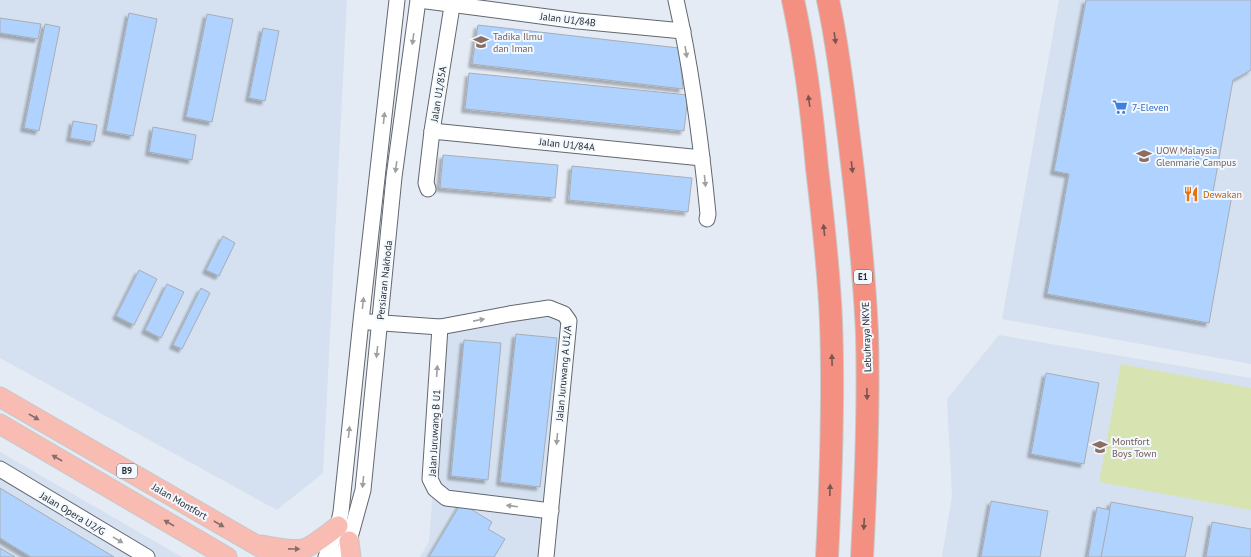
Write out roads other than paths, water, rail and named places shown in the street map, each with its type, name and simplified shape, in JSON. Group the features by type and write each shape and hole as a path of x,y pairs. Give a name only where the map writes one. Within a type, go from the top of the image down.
{"highway":[{"path":"794,0 814,132 829,283 832,416 827,557"},
{"name":"Lebuhraya NKVE","path":"828,0 832,17 845,108 863,266 868,422 862,557"}],"main road":[{"name":"Jalan Montfort","path":"0,397 277,557"},
{"name":"B9","path":"0,424 227,557"},
{"path":"255,545 304,549 338,526"}],"street":[{"name":"Persiaran Nakhoda","path":"326,557 338,526 341,512 397,0"},
{"name":"Persiaran Nakhoda","path":"347,552 363,490 394,177 419,0"},
{"name":"Jalan U1/84B","path":"419,0 453,2 578,20 683,31"},
{"path":"676,0 683,31 702,158 708,214 707,219"},
{"name":"Jalan U1/85A","path":"428,189 426,183 432,130 453,2"},
{"name":"Jalan U1/84A","path":"432,130 702,158"},
{"name":"Jalan Juruwang A U1/A","path":"361,321 440,327 549,308 564,314 569,321 546,557"},
{"name":"Jalan Juruwang B U1","path":"440,327 430,478 435,489 446,498 551,511"},
{"name":"Jalan Opera U2/G","path":"0,469 147,557"}],"place":[{"name":"Tadika Ilmu dan Iman","path":"481,42"},
{"name":"7-Eleven","path":"1120,107"},
{"name":"UOW Malaysia Glenmarie Campus","path":"1144,156"},
{"name":"Dewakan","path":"1191,194"},
{"name":"Montfort Boys Town","path":"1100,447"}]}
